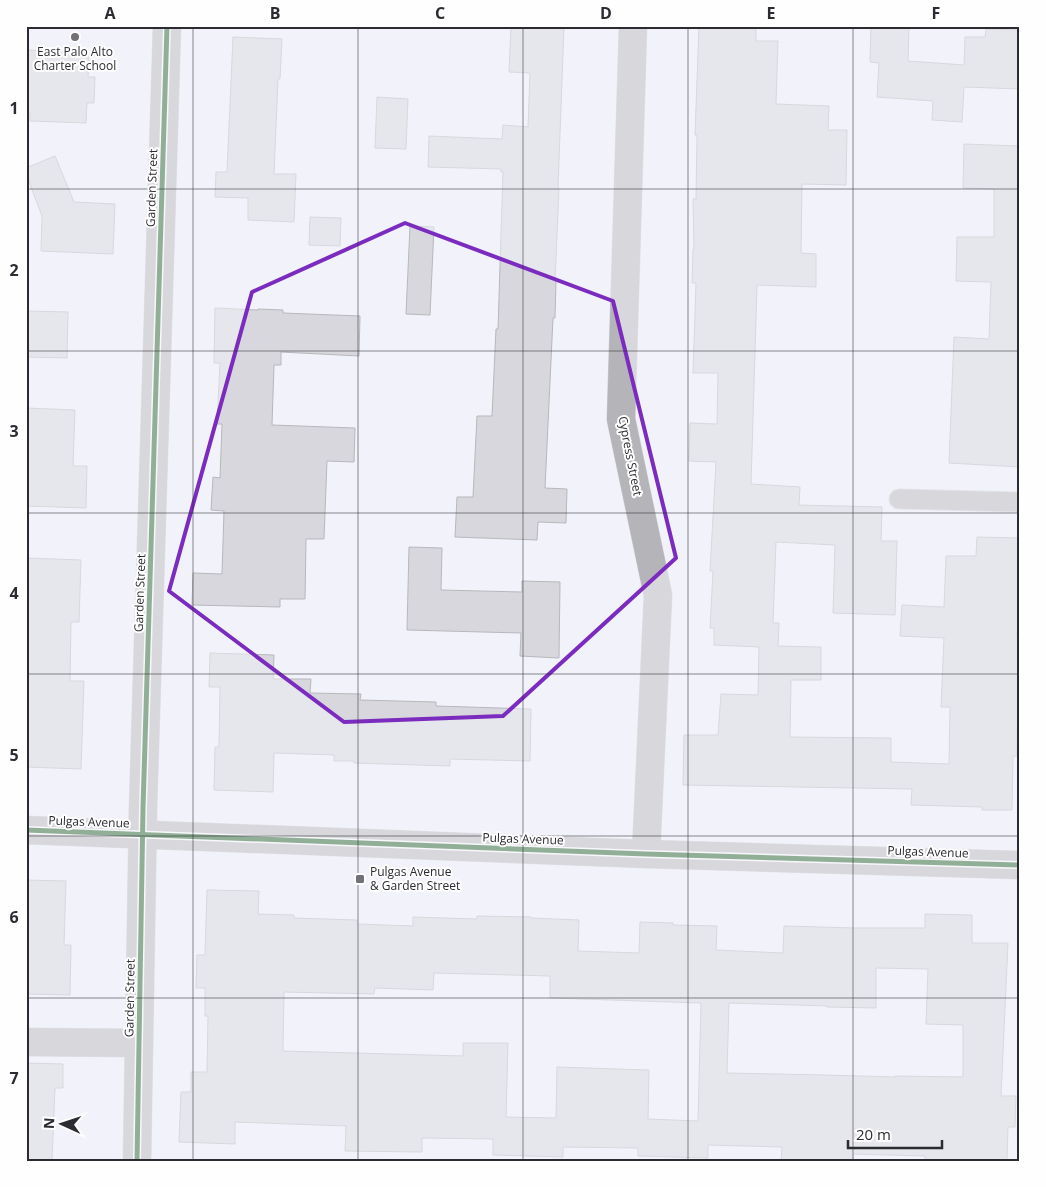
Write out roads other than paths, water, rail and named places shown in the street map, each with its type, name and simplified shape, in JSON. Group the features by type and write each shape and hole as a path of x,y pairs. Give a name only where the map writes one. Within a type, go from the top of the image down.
{"street":[{"name":"Garden Street","path":"137,1161 143,834 166,26"},
{"name":"Cypress Street","path":"633,26 621,419 658,595 646,854"},
{"name":"Pulgas Avenue","path":"26,830 646,854 1020,865"},
{"path":"26,1042 139,1043"}],"lane":[{"path":"899,499 1020,502"}],"place":[{"name":"East Palo Alto Charter School","path":"75,37"},
{"name":"Pulgas Avenue & Garden Street","path":"360,879"}]}
